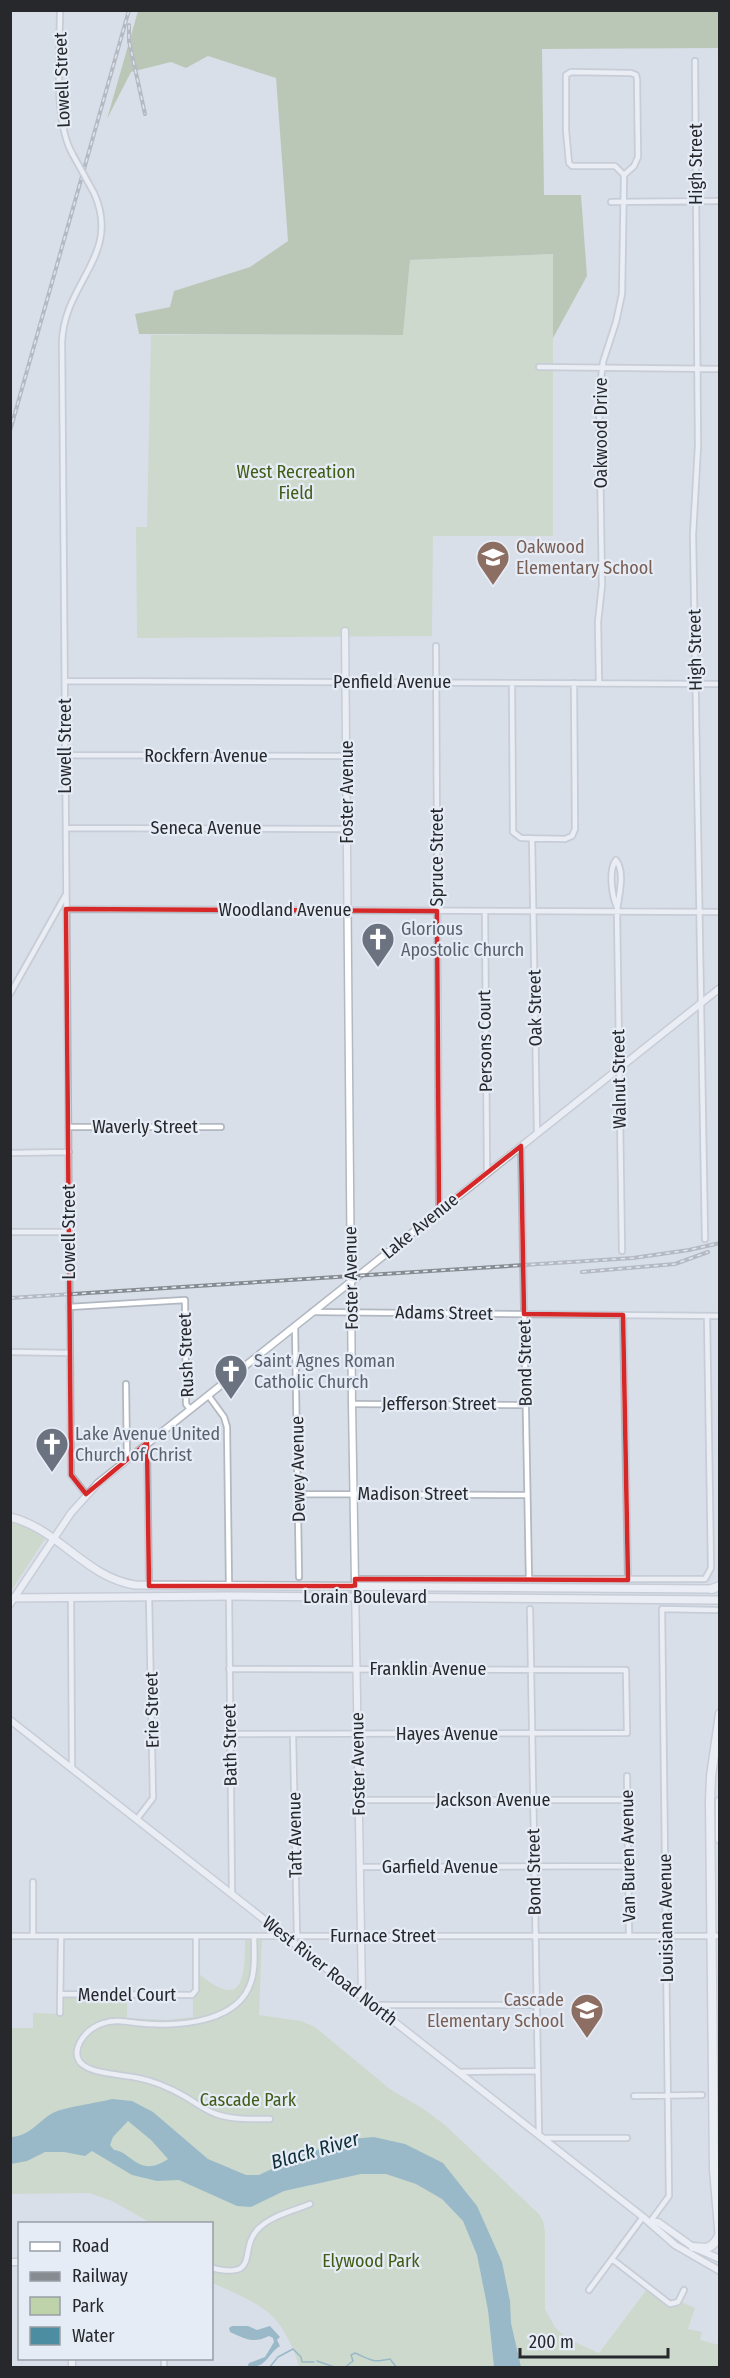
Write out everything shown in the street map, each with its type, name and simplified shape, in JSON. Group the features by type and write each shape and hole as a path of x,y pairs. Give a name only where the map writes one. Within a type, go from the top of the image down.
{"highway":[{"path":"693,2247 708,2249 719,2237 714,2170 715,1936 710,1789 720,1714"},
{"path":"720,1801 720,1839"}],"main road":[{"name":"Lorain Boulevard","path":"10,1516 39,1527 81,1560 107,1576 124,1583 149,1586 355,1582 717,1588"},
{"name":"Lorain Boulevard","path":"12,1600 149,1596 720,1600"}],"street":[{"name":"Lowell Street","path":"60,10 61,122 66,142 94,193 102,220 100,244 71,301 63,333 71,1476 86,1494"},
{"name":"High Street","path":"695,61 698,446 693,522 705,1239"},
{"path":"571,72 636,75 638,157 634,166 624,175 615,166 572,166 569,163 566,130 566,75 571,72"},
{"name":"Oakwood Drive","path":"599,683 598,622 602,585 599,396 602,368 622,294 624,175"},
{"path":"611,202 720,201"},
{"path":"538,367 720,369"},
{"name":"Foster Avenue","path":"345,631 353,1494 362,1996"},
{"name":"Spruce Street","path":"436,646 439,1211"},
{"name":"Penfield Avenue","path":"65,681 720,684"},
{"path":"512,683 512,828 518,837 565,839 574,833 574,683"},
{"name":"Rockfern Avenue","path":"65,755 346,756"},
{"name":"Seneca Avenue","path":"66,828 347,829"},
{"name":"Oak Street","path":"532,838 537,1133"},
{"name":"Walnut Street","path":"617,910 612,876 612,864 616,860 621,866 617,910 622,1251"},
{"path":"10,994 66,893"},
{"name":"Woodland Avenue","path":"66,909 720,912"},
{"name":"Persons Court","path":"485,911 487,1171"},
{"name":"Lake Avenue","path":"12,1600 86,1494 487,1171 720,988"},
{"name":"Waverly Street","path":"68,1127 221,1127"},
{"name":"Bond Street","path":"521,1146 529,1580"},
{"path":"10,1153 69,1152"},
{"path":"10,1232 69,1232"},
{"name":"Rush Street","path":"69,1307 185,1300 186,1404 190,1409"},
{"name":"Adams Street","path":"312,1312 720,1316"},
{"path":"623,1315 628,1580 701,1581 710,1572 706,1316"},
{"name":"Dewey Avenue","path":"295,1326 299,1577"},
{"path":"10,1352 70,1353"},
{"path":"126,1384 127,1459"},
{"path":"208,1395 224,1417 227,1427 228,1586"},
{"name":"Jefferson Street","path":"352,1404 526,1405"},
{"path":"147,1443 149,1586"},
{"name":"Madison Street","path":"298,1494 527,1495"},
{"name":"Lorain Boulevard","path":"355,1582 628,1580"},
{"name":"Erie Street","path":"137,1819 153,1798 149,1596"},
{"name":"Bath Street","path":"229,1596 232,1894"},
{"path":"71,1597 72,1768"},
{"name":"Bond Street","path":"530,1609 535,1936 541,2136"},
{"name":"Louisiana Avenue","path":"650,2222 669,2196 662,1609 716,1610"},
{"name":"Franklin Avenue","path":"229,1669 626,1670 627,1733"},
{"name":"West River Road North","path":"10,1720 650,2222 675,2245 720,2271"},
{"name":"Hayes Avenue","path":"230,1734 627,1733"},
{"name":"Taft Avenue","path":"293,1734 297,1936"},
{"name":"Van Buren Avenue","path":"627,1776 629,1936"},
{"name":"Jackson Avenue","path":"359,1800 627,1800"},
{"name":"Garfield Avenue","path":"360,1867 628,1866"},
{"path":"33,1882 33,1936"},
{"name":"Furnace Street","path":"10,1936 715,1936"},
{"path":"60,2013 62,1936"},
{"name":"Mendel Court","path":"60,1994 194,1993 196,1990 196,1936"},
{"path":"254,1936 251,1984 243,1998 230,2010 218,2015 179,2023 154,2025 114,2021 102,2023 92,2028 83,2037 78,2046 78,2055 82,2064 91,2071 132,2076 159,2084 218,2115 270,2119"},
{"path":"374,2005 537,2005"},
{"path":"458,2072 538,2071"},
{"path":"634,2096 702,2095"},
{"path":"541,2136 627,2138"},
{"path":"213,2268 226,2272 240,2268 247,2259 252,2238 260,2228 272,2219 310,2204"},
{"path":"589,2289 643,2217"},
{"name":"West River Road North","path":"650,2222 658,2222 693,2247 720,2259"},
{"path":"612,2259 670,2304 678,2302 684,2290"}],"highlighted area":[{"path":"66,909 437,911 439,1211 521,1146 524,1314 623,1315 628,1580 355,1579 355,1586 149,1586 147,1443 86,1494 71,1475"}],"green space":[{"path":"138,11 719,11 719,48 542,49 544,195 581,195 587,276 553,338 553,254 410,260 403,335 139,334 135,314 170,307 174,291 250,267 288,241 276,78 208,56 186,68 171,62 131,72 107,119"},
{"name":"West Recreation Field","path":"553,254 553,536 433,536 432,636 137,638 136,527 147,527 151,335 403,335 410,260"},
{"path":"10,1519 44,1535 45,1539 11,1591"},
{"path":"245,1939 262,1939 259,2015 301,2021 315,2027 390,2089 445,2125 539,2214 545,2232 545,2309 561,2333 570,2340 599,2353 647,2289 669,2306 681,2302 695,2308 688,2329 702,2332 700,2340 719,2345 719,2367 299,2367 289,2340 273,2317 236,2293 213,2283 213,2222 149,2222 112,2201 89,2193 11,2194 11,2028 33,2028 33,2013 62,2014 63,2000 66,1997 127,1996 127,2018 168,2020 193,2017 193,1997 198,1990 198,1973 213,1984 224,1989 233,1989 242,1977"}],"water":[{"path":"112,2099 132,2101 153,2112 208,2159 246,2175 259,2175 301,2155 351,2139 374,2137 405,2144 443,2163 477,2206 502,2262 510,2301 511,2323 521,2367 494,2367 488,2310 477,2255 463,2221 442,2199 416,2184 386,2174 361,2174 284,2191 251,2207 237,2206 179,2180 157,2181 132,2175 92,2151 85,2156 64,2152 45,2152 27,2161 11,2164 11,2137 23,2135 56,2112","holes":["128,2121 151,2140 168,2159 150,2166 136,2162 120,2151 114,2150 110,2145 113,2137"]},
{"path":"248,2326 257,2330 270,2326 280,2337 277,2340 280,2346 263,2363 247,2367 249,2363 265,2357 274,2342 273,2338 269,2336 254,2340 245,2338 230,2332 229,2328"}],"waterway":[{"path":"269,2368 278,2357 293,2349 301,2357 302,2362 314,2362"},
{"path":"344,2368 353,2361 351,2355 355,2353 375,2361 390,2359 397,2368"},
{"path":"317,2361 337,2368"}],"railway":[{"path":"10,431 129,10"},
{"path":"129,25 129,41 145,114"},
{"path":"10,1298 633,1258 720,1243"},
{"path":"582,1272 675,1264 708,1252"}],"place":[{"name":"Oakwood Elementary School","path":"493,586"},
{"name":"Glorious Apostolic Church","path":"378,968"},
{"name":"Saint Agnes Roman Catholic Church","path":"231,1400"},
{"name":"Lake Avenue United Church of Christ","path":"52,1473"},
{"name":"Cascade Elementary School","path":"587,2039"}],"park label":[{"name":"Cascade Park","path":"248,2100"},
{"name":"Elywood Park","path":"371,2261"}],"water label":[{"name":"Black River","path":"315,2150"}]}
